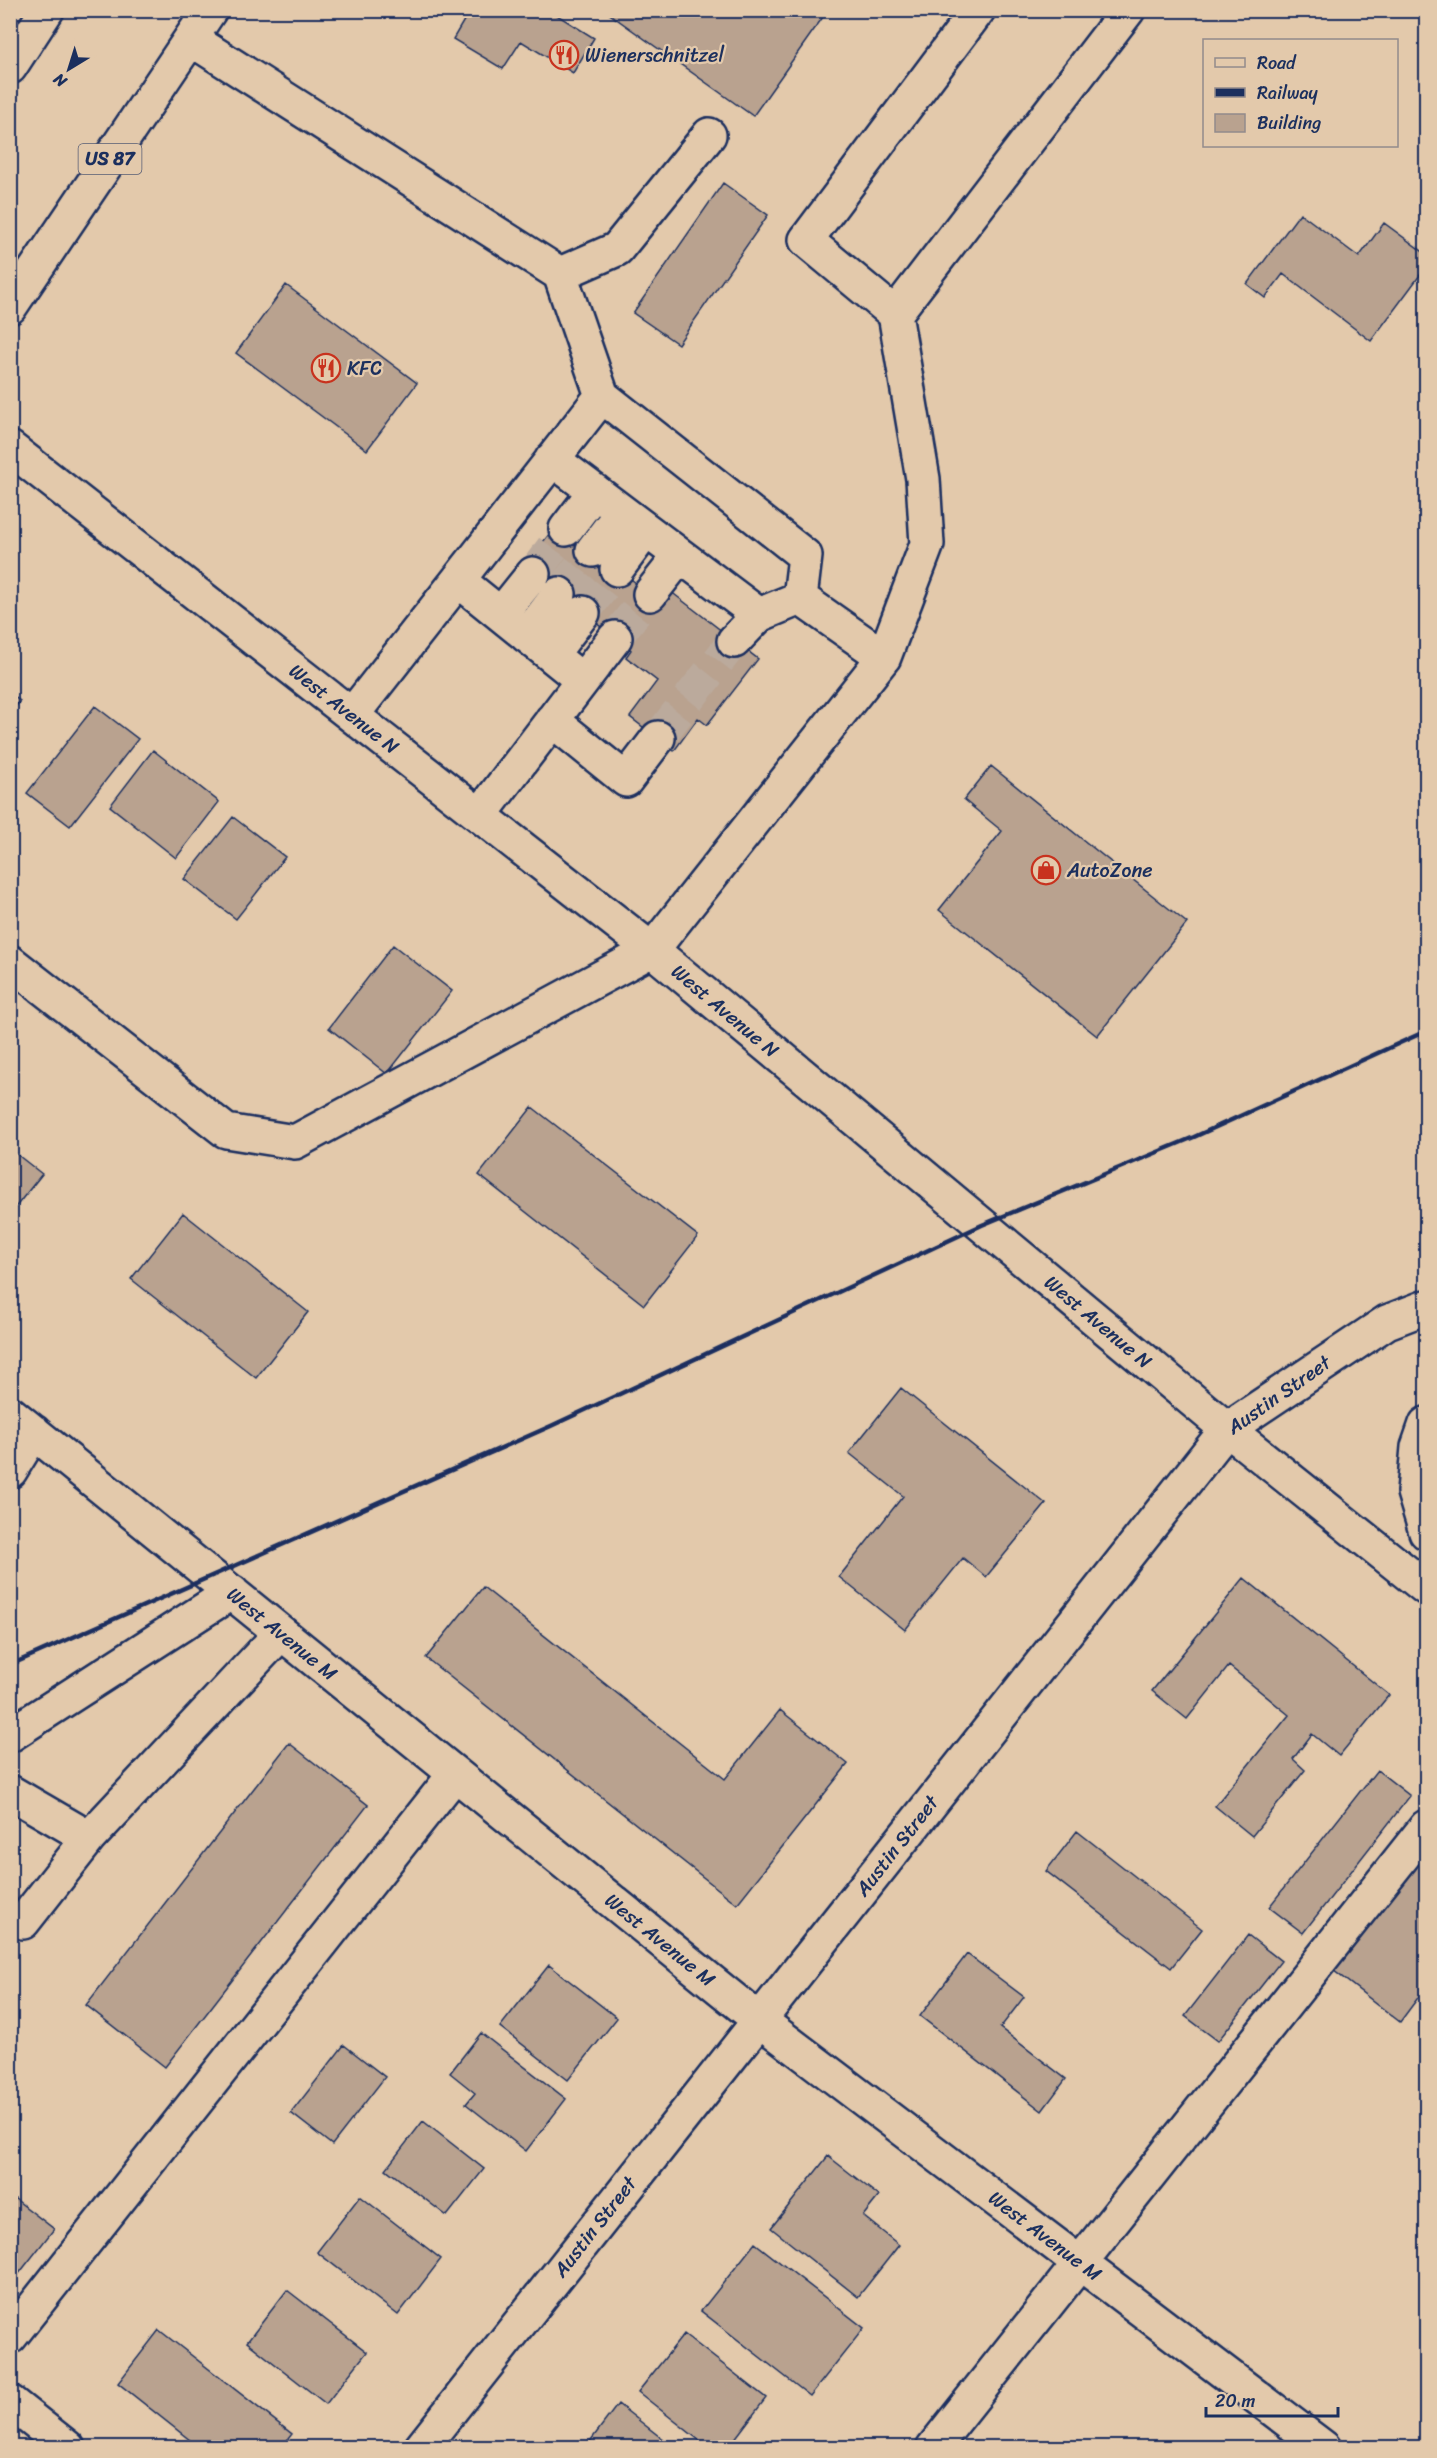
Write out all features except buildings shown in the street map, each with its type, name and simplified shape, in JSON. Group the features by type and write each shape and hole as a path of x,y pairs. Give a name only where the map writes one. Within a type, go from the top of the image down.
{"street":[{"path":"10,68 47,10"},
{"name":"US 87","path":"10,307 210,10"},
{"path":"10,962 226,1131 295,1142 652,950 884,657 927,544 923,479 895,314 806,240 978,10"},
{"path":"895,314 1128,10"},
{"path":"191,39 560,274 602,396 805,556 800,598"},
{"path":"560,274 617,249 709,135"},
{"path":"352,715 602,396"},
{"name":"West Avenue N","path":"10,448 652,950 1227,1429 1426,1588"},
{"path":"552,459 759,615"},
{"path":"566,529 595,491"},
{"path":"605,559 634,521"},
{"path":"650,594 680,556"},
{"path":"501,614 533,574"},
{"path":"458,580 582,680"},
{"path":"800,598 884,657"},
{"path":"734,641 759,615 800,598"},
{"path":"539,645 571,604"},
{"path":"480,815 615,638"},
{"path":"552,720 626,780 658,738"},
{"name":"Austin Street","path":"421,2448 1227,1429 1387,1322 1426,1307"},
{"path":"10,1471 22,1423"},
{"name":"West Avenue M","path":"22,1423 759,2020 1324,2448"},
{"path":"1426,1424 1418,1447 1414,1492 1426,1532"},
{"path":"10,1735 232,1592"},
{"path":"23,1922 89,1838 281,1632"},
{"path":"10,2337 455,1774"},
{"path":"10,1792 89,1838"},
{"path":"933,2448 1426,1827"},
{"path":"10,2402 68,2448"}],"tunnel":[{"path":"533,574 566,529"},
{"path":"559,594 593,550"},
{"path":"583,613 617,569"},
{"path":"615,638 650,594"},
{"path":"658,738 734,641"}],"railway":[{"path":"10,1665 551,1426 982,1225 1194,1137 1426,1031"}],"place":[{"name":"Wienerschnitzel","path":"564,55"},
{"name":"KFC","path":"326,368"},
{"name":"AutoZone","path":"1046,870"}]}
